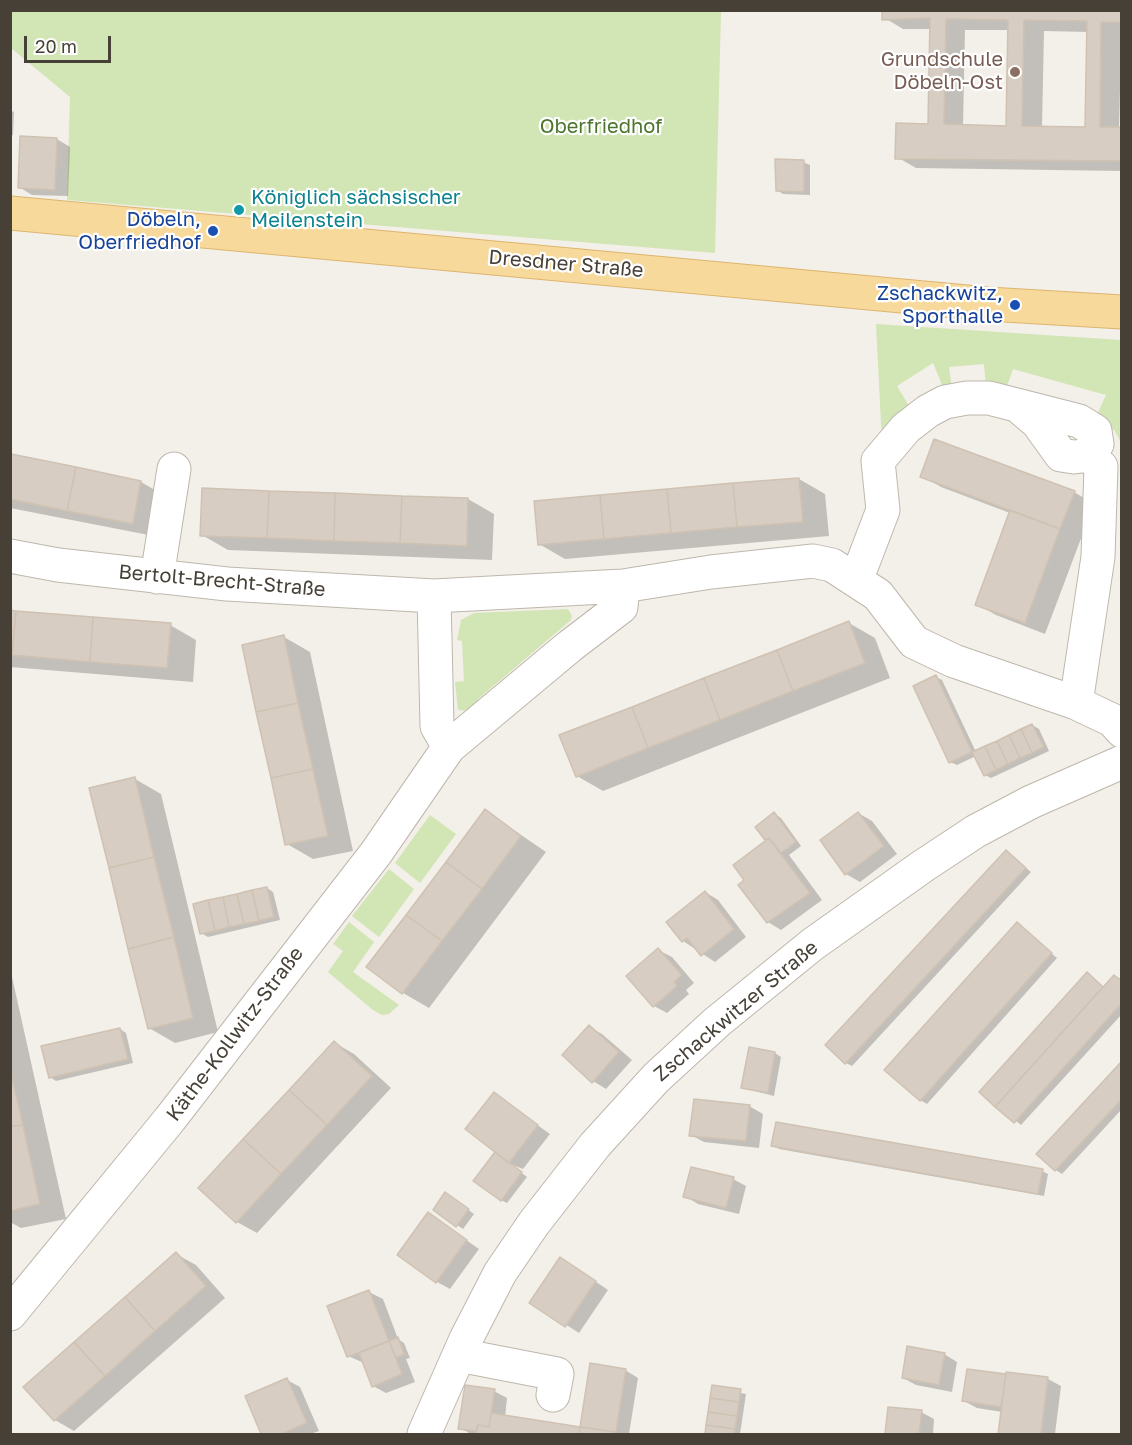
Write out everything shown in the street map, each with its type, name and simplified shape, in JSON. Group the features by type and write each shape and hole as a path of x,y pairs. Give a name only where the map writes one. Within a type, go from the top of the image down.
{"main road":[{"name":"Dresdner Straße","path":"10,213 964,302 1122,312"}],"street":[{"path":"850,576 862,565 882,510 878,461 906,428 945,402 967,398 989,398 1018,406 1038,423 1061,454 1074,457 1090,454 1101,467 1098,557 1076,703"},
{"path":"157,577 174,469"},
{"name":"Bertolt-Brecht-Straße","path":"10,556 157,577 314,591 434,596"},
{"path":"449,747 437,726 434,596 623,586 711,572 813,561 832,565 878,595 914,642 954,661 1076,703 1112,720 1122,731"},
{"name":"Käthe-Kollwitz-Straße","path":"10,1314 164,1128 375,853 449,747 621,606 623,586"},
{"name":"Zschackwitzer Straße","path":"424,1434 459,1355 500,1273 561,1187 595,1145 656,1078 717,1022 813,944 976,831 1031,802 1122,762"},
{"path":"459,1355 557,1374 553,1395"}],"green space":[{"name":"Oberfriedhof","path":"10,11 721,11 715,253 67,200 70,97 11,48"},
{"path":"876,324 1121,340 1121,443 1115,431 1097,415 1106,395 1013,369 1005,392 986,388 984,364 949,367 952,390 945,392 933,363 897,386 912,411 882,443"},
{"path":"568,609 572,616 571,620 478,699 477,705 469,711 458,710 455,682 464,681 462,641 457,640 461,620 474,613"},
{"path":"430,815 456,834 420,883 395,863"},
{"path":"389,869 414,889 379,937 352,916"},
{"path":"349,922 374,942 353,972 399,1005 389,1014 382,1015 373,1010 328,972 343,951 333,944"}],"building":[{"name":"Grundschule Döbeln-Ost","path":"882,10 1122,10 1122,22 1101,22 1100,127 1122,127 1122,161 895,159 896,123 928,124 930,18 882,20","holes":["946,19 1008,20 1006,126 944,124","1024,20 1087,21 1085,127 1022,126"]},
{"path":"20,136 57,138 55,190 18,188"},
{"path":"775,159 804,160 804,192 776,191"},
{"path":"934,439 1075,491 1060,529 920,477"},
{"path":"11,454 76,467 67,511 10,499"},
{"path":"76,467 141,481 133,524 67,511"},
{"path":"799,478 803,522 737,527 733,483"},
{"path":"733,483 737,527 671,533 667,489"},
{"path":"202,488 269,491 267,538 200,536"},
{"path":"667,489 671,533 604,539 600,495"},
{"path":"269,491 335,493 334,541 267,538"},
{"path":"335,493 402,496 400,543 334,541"},
{"path":"600,495 604,539 538,545 534,501"},
{"path":"402,496 468,498 467,546 400,543"},
{"path":"1010,510 1060,529 1025,623 975,605"},
{"path":"10,610 16,611 12,655 10,655"},
{"path":"16,611 93,617 90,662 12,655"},
{"path":"93,617 171,623 167,668 90,662"},
{"path":"849,621 865,663 793,691 777,650"},
{"path":"284,635 298,703 256,712 242,645"},
{"path":"777,650 793,691 720,720 704,678"},
{"path":"936,675 972,752 949,763 913,686"},
{"path":"704,678 720,720 648,748 632,707"},
{"path":"298,703 313,769 271,778 256,712"},
{"path":"632,707 648,748 576,777 559,735"},
{"path":"1032,724 1044,747 1032,753 1021,729"},
{"path":"1021,729 1032,753 1020,758 1009,735"},
{"path":"1009,735 1020,758 1008,764 997,741"},
{"path":"997,741 1008,764 996,770 985,746"},
{"path":"985,746 996,770 984,776 972,752"},
{"path":"313,769 328,836 285,845 271,778"},
{"path":"135,777 154,857 109,868 89,788"},
{"path":"485,809 521,836 482,889 446,862"},
{"path":"774,812 796,842 781,853 769,838 765,840 755,827"},
{"path":"858,812 884,846 845,875 820,840"},
{"path":"769,838 810,893 767,923 738,885 744,880 733,865"},
{"path":"1006,850 1026,868 845,1064 825,1045"},
{"path":"154,857 174,937 128,949 109,868"},
{"path":"446,862 482,889 442,941 406,915"},
{"path":"267,887 274,917 259,921 252,890"},
{"path":"252,890 259,921 244,924 237,894"},
{"path":"705,891 734,929 701,956 687,938 682,942 666,922"},
{"path":"237,894 244,924 229,927 223,897"},
{"path":"223,897 229,927 215,931 208,900"},
{"path":"208,900 215,931 200,934 193,904"},
{"path":"406,915 442,941 402,994 366,967"},
{"path":"1017,922 1052,953 920,1101 884,1070"},
{"path":"174,937 193,1018 148,1029 128,949"},
{"path":"658,948 682,975 674,982 677,986 653,1007 626,976"},
{"path":"1087,972 1103,987 995,1107 979,1092"},
{"path":"1114,975 1122,981 1122,1003 1014,1123 995,1107"},
{"path":"589,1025 619,1052 592,1083 562,1055"},
{"path":"120,1028 128,1059 49,1078 41,1046"},
{"path":"334,1041 372,1076 327,1125 289,1090"},
{"path":"749,1047 775,1052 768,1093 741,1088"},
{"path":"1122,1061 1122,1099 1055,1171 1036,1154"},
{"path":"10,1069 23,1125 10,1127"},
{"path":"289,1090 327,1125 281,1174 243,1139"},
{"path":"494,1092 538,1125 509,1163 465,1129"},
{"path":"694,1099 750,1105 746,1141 689,1136"},
{"path":"776,1122 1043,1169 1038,1194 771,1146"},
{"path":"23,1125 40,1204 10,1211 10,1127"},
{"path":"243,1139 281,1174 236,1223 198,1188"},
{"path":"495,1152 522,1172 501,1201 473,1181"},
{"path":"691,1167 734,1177 726,1208 683,1197"},
{"path":"445,1192 469,1209 456,1227 433,1210"},
{"path":"428,1212 467,1240 436,1283 397,1255"},
{"path":"176,1252 206,1286 155,1331 125,1297"},
{"path":"560,1257 596,1281 565,1327 529,1303"},
{"path":"369,1290 389,1341 347,1357 327,1306"},
{"path":"125,1297 155,1331 105,1376 74,1342"},
{"path":"398,1337 404,1354 396,1358 389,1341"},
{"path":"389,1341 402,1374 372,1387 359,1353"},
{"path":"74,1342 105,1376 54,1421 23,1387"},
{"path":"907,1346 945,1353 939,1385 902,1378"},
{"path":"590,1363 626,1369 616,1432 580,1427"},
{"path":"967,1369 1006,1374 1001,1407 962,1401"},
{"path":"1006,1372 1048,1377 1041,1434 998,1434"},
{"path":"287,1378 307,1423 281,1434 261,1434 245,1396"},
{"path":"465,1385 495,1389 489,1427 478,1425 476,1431 458,1429"},
{"path":"712,1385 741,1389 739,1402 710,1398"},
{"path":"710,1398 739,1402 737,1416 708,1412"},
{"path":"888,1407 922,1410 919,1434 885,1434"},
{"path":"708,1412 737,1416 735,1429 706,1425"},
{"path":"491,1413 580,1427 579,1434 476,1434 478,1425 489,1427"},
{"path":"706,1425 735,1429 734,1434 705,1434"},
{"path":"580,1427 616,1432 615,1434 579,1434"}],"place":[{"name":"Grundschule Döbeln-Ost","path":"1015,72"},
{"name":"Königlich sächsischer Meilenstein","path":"239,210"},
{"name":"Döbeln, Oberfriedhof","path":"213,231"},
{"name":"Zschackwitz, Sporthalle","path":"1015,305"}]}
